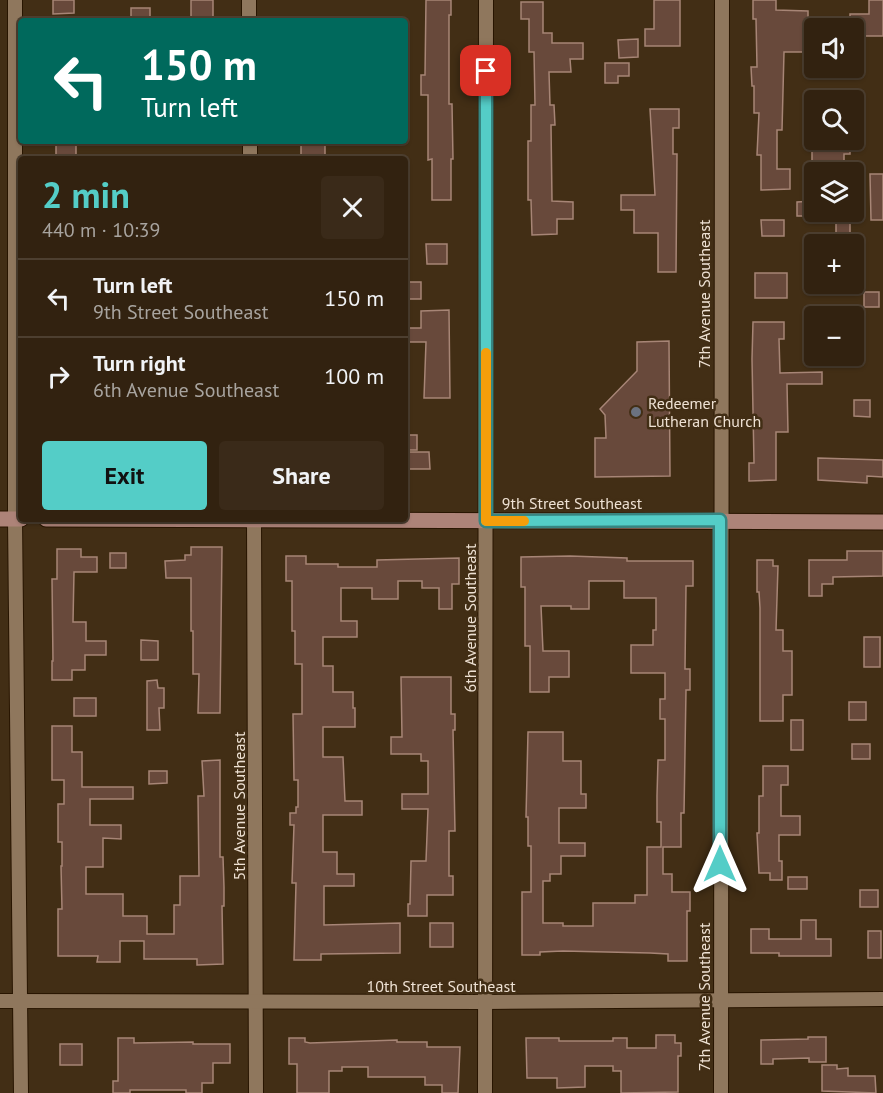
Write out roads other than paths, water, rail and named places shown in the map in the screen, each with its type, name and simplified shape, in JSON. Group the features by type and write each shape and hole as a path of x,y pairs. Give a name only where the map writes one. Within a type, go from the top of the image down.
{"street":[{"path":"15,0 12,519 21,1093"},
{"path":"249,0 249,18"},
{"name":"6th Avenue Southeast","path":"485,1093 486,0"},
{"name":"7th Avenue Southeast","path":"721,1093 722,0"},
{"name":"9th Street Southeast","path":"408,521 883,522"},
{"name":"5th Avenue Southeast","path":"255,522 256,1093"},
{"name":"10th Street Southeast","path":"0,1001 485,1002 883,999"}],"place":[{"name":"Redeemer Lutheran Church","path":"636,412"}]}
